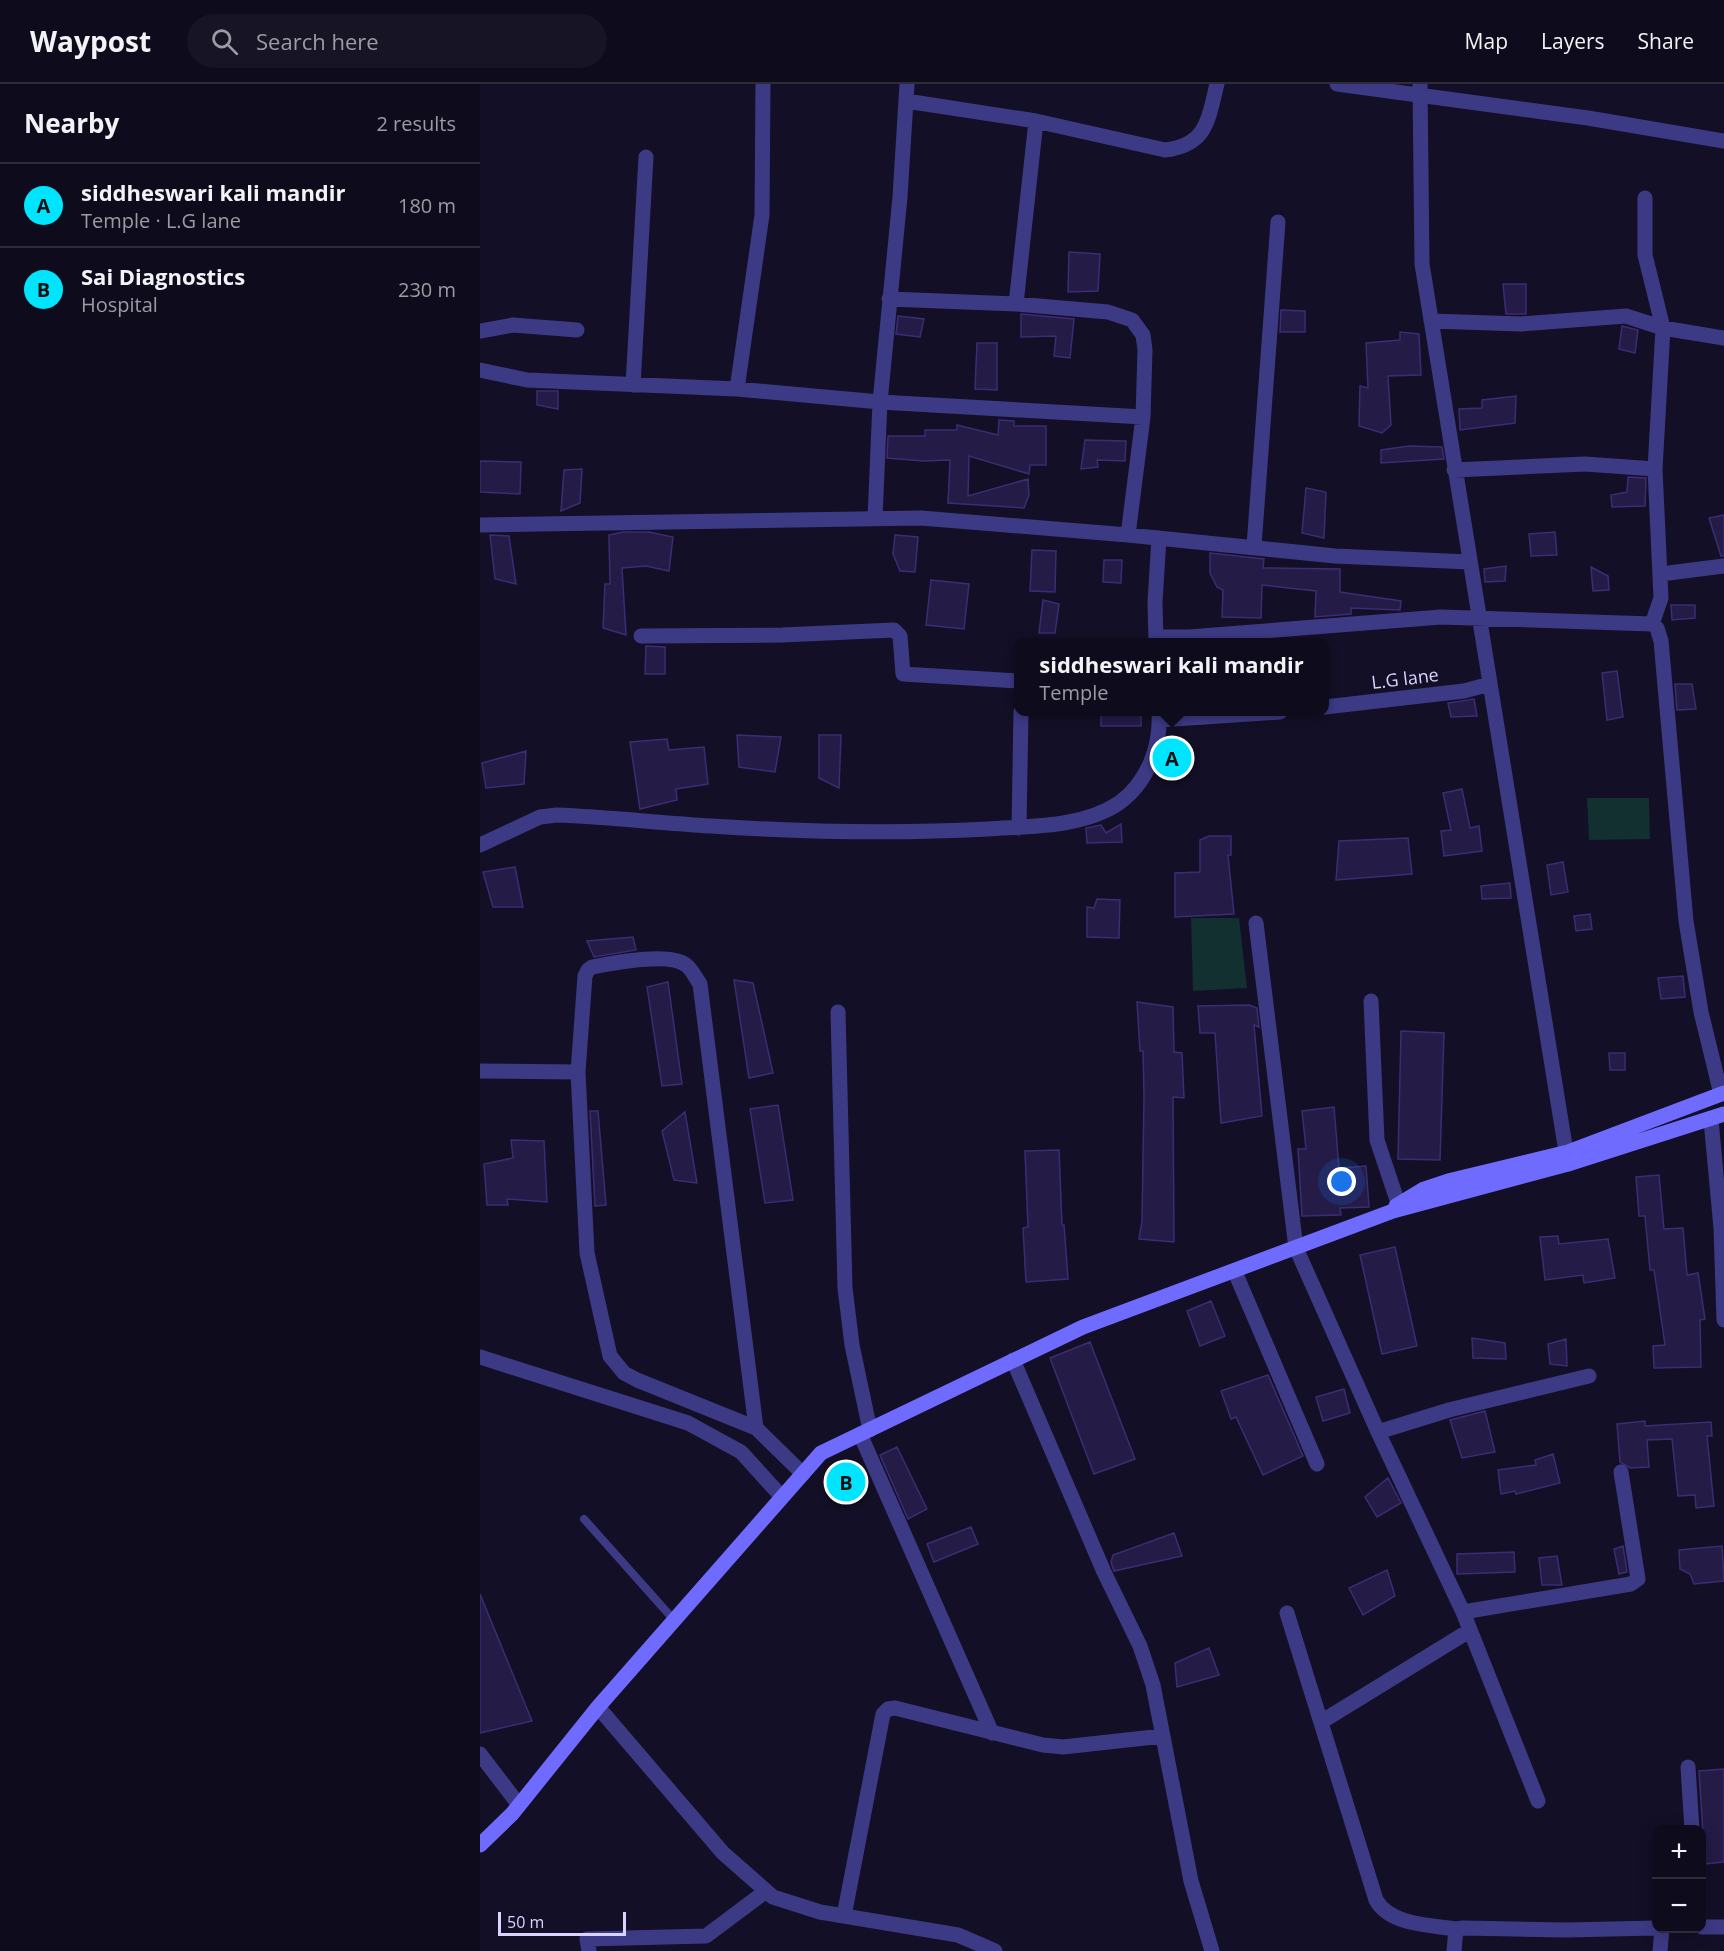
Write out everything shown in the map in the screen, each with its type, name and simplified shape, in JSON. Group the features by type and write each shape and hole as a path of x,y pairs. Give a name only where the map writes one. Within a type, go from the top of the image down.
{"main road":[{"path":"1568,1158 1723,1094"},
{"path":"480,1845 519,1805 598,1707 821,1453 1083,1327 1235,1272 1396,1207 1718,1117"}],"street":[{"path":"737,389 762,214 763,84"},
{"path":"875,518 880,402 900,197 906,84"},
{"path":"906,101 1036,121 1165,150 1184,148 1201,133 1209,119 1217,84"},
{"path":"1337,84 1420,90 1724,141"},
{"path":"1420,90 1422,264 1568,1158"},
{"path":"1016,304 1036,121"},
{"path":"633,385 646,157"},
{"path":"1645,198 1645,255 1663,328 1655,469 1661,598 1652,624"},
{"path":"1254,546 1278,222"},
{"path":"889,299 1016,304 1108,312 1132,320 1143,335 1146,350 1143,417 1128,535"},
{"path":"1431,321 1528,324 1626,316 1663,328 1724,338"},
{"path":"480,331 513,325 577,330"},
{"path":"480,370 527,381 737,389 880,402 1143,417"},
{"path":"1454,470 1585,464 1655,469"},
{"path":"480,525 875,518 949,520 1254,546 1335,556 1469,562"},
{"path":"1156,638 1155,592 1159,538"},
{"path":"1661,574 1724,566"},
{"path":"1180,638 1419,618 1652,624 1657,628 1661,641 1686,921 1701,1012 1723,1094"},
{"path":"641,636 782,635 894,630 900,636 903,674 1014,681"},
{"name":"L.G lane","path":"1329,707 1464,690 1490,684"},
{"path":"1019,828 1021,716"},
{"path":"480,845 540,817 557,815 732,827 852,832 1019,828 1062,822 1091,815 1118,803 1142,782 1152,760 1159,716"},
{"path":"1256,923 1296,1248 1378,1432 1463,1612 1538,1801"},
{"path":"756,1428 700,984 687,965 659,958 598,966 588,970 578,1072 587,1253 610,1356 624,1373 637,1380 756,1428 802,1474"},
{"path":"1371,1001 1377,1140 1396,1207"},
{"path":"838,1012 845,1288 865,1432 992,1733"},
{"path":"480,1071 578,1072"},
{"path":"1718,1117 1724,1320"},
{"path":"1235,1272 1317,1464"},
{"path":"480,1357 688,1423 741,1452 782,1497"},
{"path":"1013,1360 1104,1572 1140,1646 1153,1685 1191,1881 1212,1951"},
{"path":"1378,1432 1449,1410 1589,1376"},
{"path":"1463,1612 1631,1584 1638,1579 1622,1472"},
{"path":"1287,1613 1376,1900 1382,1912 1397,1918 1456,1929 1652,1928"},
{"path":"1321,1722 1469,1631"},
{"path":"598,1707 723,1852 772,1897 820,1912 958,1935 995,1951"},
{"path":"844,1916 883,1714 888,1709 895,1708 1043,1745 1063,1747 1163,1736"},
{"path":"480,1754 519,1805"},
{"path":"1688,1767 1692,1825"},
{"path":"589,1951 587,1939 706,1936 766,1892"},
{"path":"1706,1927 1724,1927"},
{"path":"1454,1951 1456,1929"},
{"path":"1660,1951 1662,1933"}],"lane":[{"path":"584,1518 674,1620"}],"green space":[{"path":"1587,798 1649,798 1650,839 1589,840"},
{"path":"1191,918 1239,918 1247,988 1193,991"}],"building":[{"path":"1069,252 1100,254 1098,291 1068,292"},
{"path":"1503,284 1526,284 1526,314 1506,314"},
{"path":"1281,310 1305,311 1305,332 1280,332"},
{"path":"1021,314 1074,319 1070,358 1054,356 1056,336 1021,337"},
{"path":"898,316 924,319 920,337 896,334"},
{"path":"1622,326 1638,330 1635,353 1619,349"},
{"path":"1400,332 1419,334 1421,375 1388,376 1391,425 1382,433 1359,426 1360,386 1368,388 1366,343 1400,340"},
{"path":"977,343 997,343 997,390 975,389"},
{"path":"537,391 558,391 558,409 537,405"},
{"path":"1516,396 1515,423 1460,430 1459,409 1482,408 1482,400"},
{"path":"999,420 1014,421 1014,426 1046,426 1046,465 1030,465 1029,474 969,456 968,496 1028,479 1029,495 1024,508 948,503 950,460 924,461 887,458 888,436 925,436 925,430 957,430 957,425 998,435"},
{"path":"1085,440 1126,441 1125,461 1097,460 1098,467 1081,469"},
{"path":"1409,446 1442,447 1444,459 1381,463 1381,450"},
{"path":"480,461 521,462 520,494 480,492"},
{"path":"582,469 580,503 561,511 564,470"},
{"path":"1628,477 1646,478 1645,506 1612,507 1611,495 1627,492"},
{"path":"1306,488 1326,492 1324,538 1302,533"},
{"path":"1724,515 1724,556 1721,556 1709,518"},
{"path":"623,532 649,532 673,537 669,571 646,566 622,568 626,635 603,628 605,584 610,584 609,535"},
{"path":"1555,532 1557,555 1531,556 1529,534"},
{"path":"490,535 509,536 516,584 495,579"},
{"path":"895,535 918,537 915,572 900,571 893,554"},
{"path":"1032,550 1056,551 1055,592 1030,591"},
{"path":"1210,553 1264,559 1263,568 1340,569 1340,592 1401,601 1400,610 1351,608 1351,614 1315,617 1316,591 1262,585 1261,618 1222,617 1223,590 1217,587 1210,573"},
{"path":"1104,560 1122,560 1121,583 1103,582"},
{"path":"1506,566 1505,581 1485,582 1484,569"},
{"path":"1591,567 1608,576 1609,590 1593,591"},
{"path":"931,580 969,584 964,629 926,625"},
{"path":"1043,600 1059,604 1055,633 1039,633"},
{"path":"1671,605 1695,605 1695,618 1672,620"},
{"path":"646,646 665,647 665,674 645,674"},
{"path":"1617,671 1623,717 1607,720 1602,673"},
{"path":"1675,684 1692,684 1696,709 1677,710"},
{"path":"1474,699 1477,716 1451,717 1448,703"},
{"path":"1101,716 1141,716 1141,726 1101,726"},
{"path":"737,735 781,737 775,772 739,767"},
{"path":"819,735 841,735 839,788 819,778"},
{"path":"667,739 669,750 704,747 708,784 676,789 677,800 640,809 630,742"},
{"path":"526,751 524,784 486,788 482,763"},
{"path":"1462,789 1470,828 1479,826 1482,851 1444,856 1441,831 1451,830 1443,793"},
{"path":"1121,824 1122,842 1087,843 1086,828 1101,825 1106,833"},
{"path":"1209,836 1231,836 1231,855 1228,855 1234,914 1175,917 1175,873 1200,872 1200,840"},
{"path":"1408,838 1412,874 1336,880 1339,841"},
{"path":"1563,862 1568,892 1551,895 1547,865"},
{"path":"515,867 523,907 493,907 483,872"},
{"path":"1510,883 1511,898 1482,899 1481,886"},
{"path":"1097,899 1120,900 1119,938 1087,937 1087,907 1094,908"},
{"path":"1590,914 1592,929 1576,931 1574,916"},
{"path":"633,937 636,950 594,957 587,941"},
{"path":"1683,976 1685,997 1661,999 1658,978"},
{"path":"734,980 753,983 773,1073 749,1078"},
{"path":"668,982 682,1084 662,1086 647,987"},
{"path":"1137,1002 1173,1007 1174,1052 1182,1053 1184,1098 1173,1097 1174,1242 1139,1239 1142,1221 1144,1096 1143,1051 1140,1051"},
{"path":"1249,1005 1257,1008 1259,1027 1254,1025 1262,1116 1221,1123 1215,1033 1200,1033 1198,1006"},
{"path":"1401,1031 1444,1033 1440,1160 1398,1159"},
{"path":"1609,1053 1625,1053 1625,1070 1610,1070"},
{"path":"778,1105 793,1200 765,1203 750,1109"},
{"path":"1334,1107 1339,1168 1366,1166 1369,1207 1340,1208 1341,1215 1302,1216 1298,1149 1306,1149 1302,1111"},
{"path":"590,1111 598,1111 606,1205 595,1206"},
{"path":"685,1112 697,1183 674,1180 662,1131"},
{"path":"511,1140 544,1141 547,1202 507,1199 508,1205 487,1205 484,1164 513,1158"},
{"path":"1059,1150 1062,1225 1064,1225 1068,1279 1026,1282 1023,1228 1028,1227 1025,1151"},
{"path":"1659,1175 1664,1229 1683,1228 1687,1275 1698,1273 1705,1319 1700,1320 1701,1367 1654,1368 1653,1346 1665,1345 1654,1270 1650,1270 1645,1216 1639,1216 1636,1177"},
{"path":"1558,1236 1559,1244 1608,1239 1615,1278 1584,1283 1583,1275 1545,1280 1540,1237"},
{"path":"1395,1247 1417,1346 1382,1354 1360,1255"},
{"path":"1211,1301 1225,1336 1200,1346 1187,1311"},
{"path":"1472,1338 1505,1343 1506,1359 1473,1358"},
{"path":"1566,1339 1567,1366 1550,1364 1548,1344"},
{"path":"1090,1342 1135,1459 1094,1474 1050,1358"},
{"path":"1268,1375 1303,1456 1263,1475 1236,1417 1231,1419 1221,1391"},
{"path":"1344,1389 1350,1413 1323,1421 1316,1397"},
{"path":"1485,1411 1495,1452 1462,1458 1450,1420"},
{"path":"1645,1421 1645,1426 1711,1422 1712,1436 1707,1436 1714,1506 1696,1508 1695,1495 1678,1496 1672,1439 1647,1440 1649,1467 1630,1468 1620,1462 1617,1424"},
{"path":"897,1447 927,1509 908,1519 880,1455"},
{"path":"1553,1454 1560,1483 1516,1494 1515,1491 1501,1494 1498,1470 1536,1465 1535,1460"},
{"path":"1388,1478 1401,1503 1377,1517 1365,1497"},
{"path":"971,1527 978,1544 934,1562 927,1544"},
{"path":"1174,1533 1182,1556 1114,1571 1111,1562 1113,1555"},
{"path":"1623,1546 1627,1572 1619,1574 1614,1549"},
{"path":"1722,1546 1724,1581 1694,1584 1690,1574 1680,1569 1679,1550"},
{"path":"1514,1552 1515,1572 1457,1574 1457,1554"},
{"path":"1557,1556 1562,1585 1542,1585 1539,1558"},
{"path":"1387,1570 1395,1596 1363,1615 1349,1588"},
{"path":"480,1594 532,1721 480,1733"},
{"path":"1209,1648 1219,1675 1177,1687 1175,1663"},
{"path":"1724,1769 1724,1862 1706,1864 1706,1825 1702,1825 1699,1771"}],"place":[{"name":"siddheswari kali mandir","path":"1172,758"},
{"name":"Sai Diagnostics","path":"846,1482"}]}
